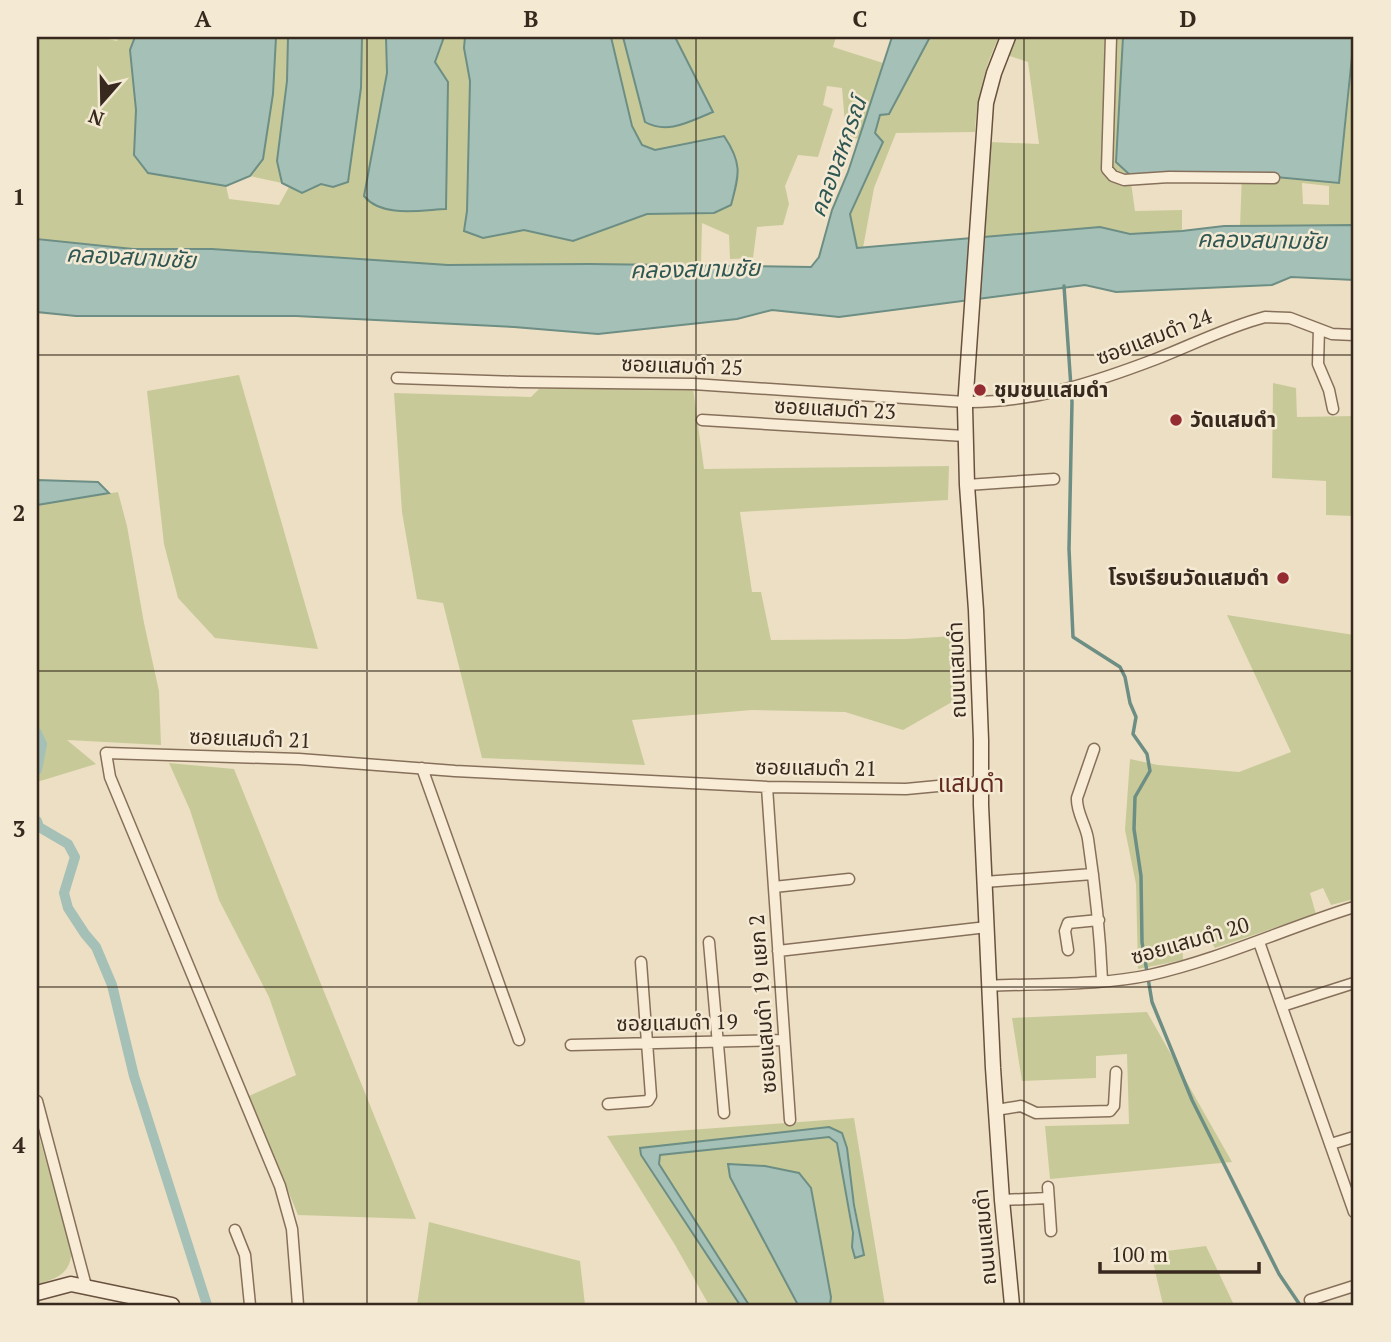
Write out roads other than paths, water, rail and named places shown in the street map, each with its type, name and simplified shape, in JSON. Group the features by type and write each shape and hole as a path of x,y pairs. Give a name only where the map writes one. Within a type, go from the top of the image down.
{"street":[{"name":"ถนนแสมดำ","path":"1008,37 987,97 965,402 965,436 976,610 989,986 1002,1200 1012,1305"},
{"path":"1111,37 1107,169 1113,176 1124,180 1169,177 1274,178"},
{"name":"ซอยแสมดำ 24","path":"965,402 1019,400 1094,381 1265,317 1290,318 1332,334 1354,335"},
{"path":"1319,329 1318,365 1329,390 1333,409"},
{"name":"ซอยแสมดำ 25","path":"397,378 694,384 965,402"},
{"name":"ซอยแสมดำ 23","path":"702,420 965,436"},
{"path":"967,485 1054,479"},
{"path":"1094,750 1077,805 1087,832 1099,920 1102,980"},
{"name":"ซอยแสมดำ 21","path":"298,1305 292,1229 279,1186 110,777 106,753 299,759 767,787 906,789 980,782"},
{"path":"422,768 519,1040"},
{"name":"ซอยแสมดำ 19 แยก 2","path":"767,787 790,1119"},
{"path":"984,881 1093,874"},
{"path":"774,887 849,879"},
{"name":"ซอยแสมดำ 20","path":"989,986 1145,976 1259,942 1354,906"},
{"path":"1068,950 1065,931 1068,923 1099,920"},
{"path":"778,951 987,928"},
{"path":"709,942 724,1113"},
{"path":"1259,942 1354,1211"},
{"path":"608,1104 648,1101 651,1096 641,962"},
{"path":"1282,1006 1354,983"},
{"name":"ซอยแสมดำ 19","path":"570,1045 785,1040"},
{"path":"996,1110 1021,1106 1033,1113 1110,1111 1114,1106 1116,1072"},
{"path":"37,1101 86,1286"},
{"path":"1331,1144 1354,1137"},
{"path":"1002,1200 1048,1193 1051,1231"},
{"path":"235,1230 245,1255 250,1305"},
{"path":"37,1293 65,1284 172,1305"},
{"path":"1310,1300 1354,1286"}],"water":[{"path":"135,37 276,37 273,94 263,159 250,176 226,186 148,173 134,155 136,110 130,50"},
{"path":"288,37 362,37 361,88 348,182 333,187 321,184 302,193 282,183 277,161 287,81"},
{"path":"386,37 444,37 435,62 448,82 446,209 391,210 372,203 364,196 387,73"},
{"path":"465,37 611,37 632,126 642,145 655,150 724,136 734,154 738,170 731,205 714,213 647,214 573,241 524,230 483,238 464,231 467,211 470,81 464,48"},
{"path":"623,37 675,37 713,112 671,127 654,126 645,122"},
{"name":"คลองสนามชัย","path":"892,37 930,37 889,114 880,115 875,133 883,142 850,214 857,248 1100,227 1130,234 1224,226 1354,225 1354,280 1291,277 1272,285 1116,292 1085,285 839,317 772,310 737,319 598,334 296,316 76,316 37,312 37,239 133,249 212,249 448,265 811,267 819,257 832,210 848,172"},
{"path":"1123,37 1354,37 1339,183 1242,174 1130,175 1116,162"},
{"path":"37,480 98,482 109,493 37,505"},
{"path":"829,1127 842,1133 847,1148 864,1255 855,1258 837,1143 829,1137 660,1155 659,1164 749,1305 740,1305 641,1155 640,1148"},
{"path":"728,1164 765,1166 799,1173 811,1188 831,1297 830,1305 798,1305 730,1177"}],"waterway":[{"path":"1064,286 1072,402 1069,549 1073,637 1120,667 1136,717 1133,734 1147,754 1150,771 1135,797 1134,829 1141,876 1142,942 1152,1002 1192,1100 1279,1274 1300,1305"},
{"path":"37,733 42,744 37,770"},
{"path":"37,821 39,827 68,844 75,857 64,893 68,908 96,947 112,985 134,1076 207,1305"}],"place":[{"name":"ชุมชนแสมดำ","path":"980,390"},
{"name":"วัดแสมดำ","path":"1176,420"},
{"name":"โรงเรียนวัดแสมดำ","path":"1283,578"}],"district":[{"name":"แสมดำ","path":"971,784"}],"water label":[{"name":"คลองสหกรณ์","path":"838,157"}]}
